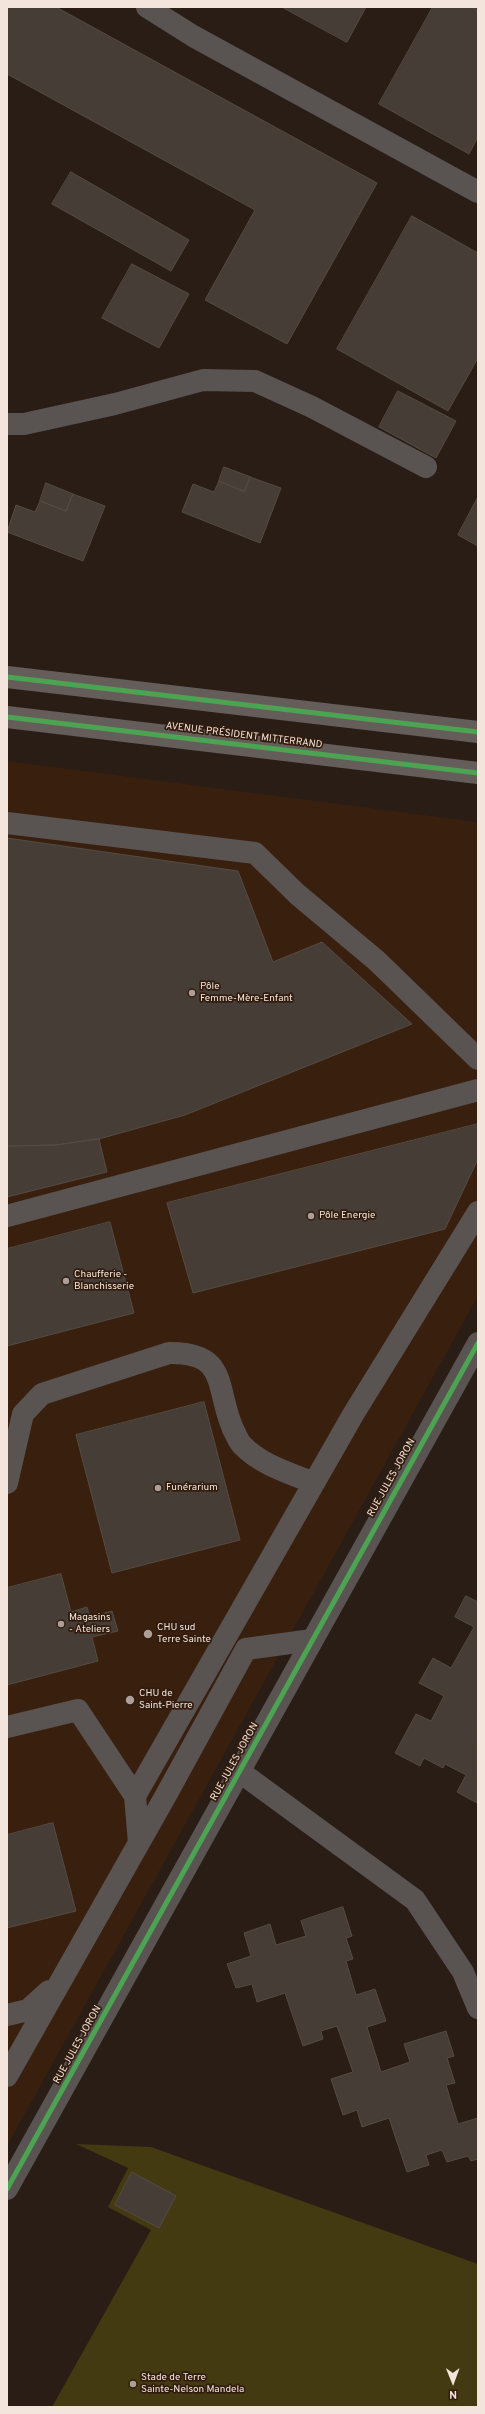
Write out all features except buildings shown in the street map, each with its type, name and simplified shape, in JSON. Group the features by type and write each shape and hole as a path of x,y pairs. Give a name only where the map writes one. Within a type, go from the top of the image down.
{"main road":[{"path":"7,677 478,732"},
{"name":"AVENUE PRÉSIDENT MITTERRAND","path":"7,717 478,773"}],"street":[{"path":"147,7 193,36 478,192"},
{"path":"7,424 24,424 115,404 203,380 256,381 312,407 426,467"},
{"path":"7,823 255,853 297,894 377,961 478,1059"},
{"path":"7,1216 478,1090"},
{"path":"136,1796 354,1413 478,1212"},
{"name":"RUE JULES JORON","path":"7,2189 312,1640 476,1352"},
{"path":"7,1483 23,1414 42,1394 169,1353 185,1353 204,1358 216,1370 232,1425 240,1444 259,1459 314,1483"},
{"path":"7,2076 139,1843 246,1649 312,1640"},
{"path":"7,1727 78,1710 136,1796 139,1843"},
{"path":"240,1772 415,1900 463,1972 478,2008"},
{"path":"7,2015 28,2010 62,1979"}],"shaded area":[{"name":"CHU de Saint-Pierre","path":"7,761 478,822 478,1296 7,2146"},
{"path":"76,2144 151,2147 478,2264 478,2407 52,2407 151,2230 108,2207 128,2168"}],"cycle path":[{"path":"7,677 478,732"},
{"path":"7,717 478,773"},
{"path":"7,2189 478,1343"}],"place":[{"name":"Pôle Femme-Mère-Enfant","path":"192,993"},
{"name":"Pôle Energie","path":"311,1216"},
{"name":"Chaufferie - Blanchisserie","path":"66,1281"},
{"name":"Funérarium","path":"158,1488"},
{"name":"Magasins - Ateliers","path":"61,1624"},
{"name":"CHU sud Terre Sainte","path":"148,1634"},
{"name":"CHU de Saint-Pierre","path":"130,1700"},
{"name":"Stade de Terre Sainte-Nelson Mandela","path":"133,2384"}]}
